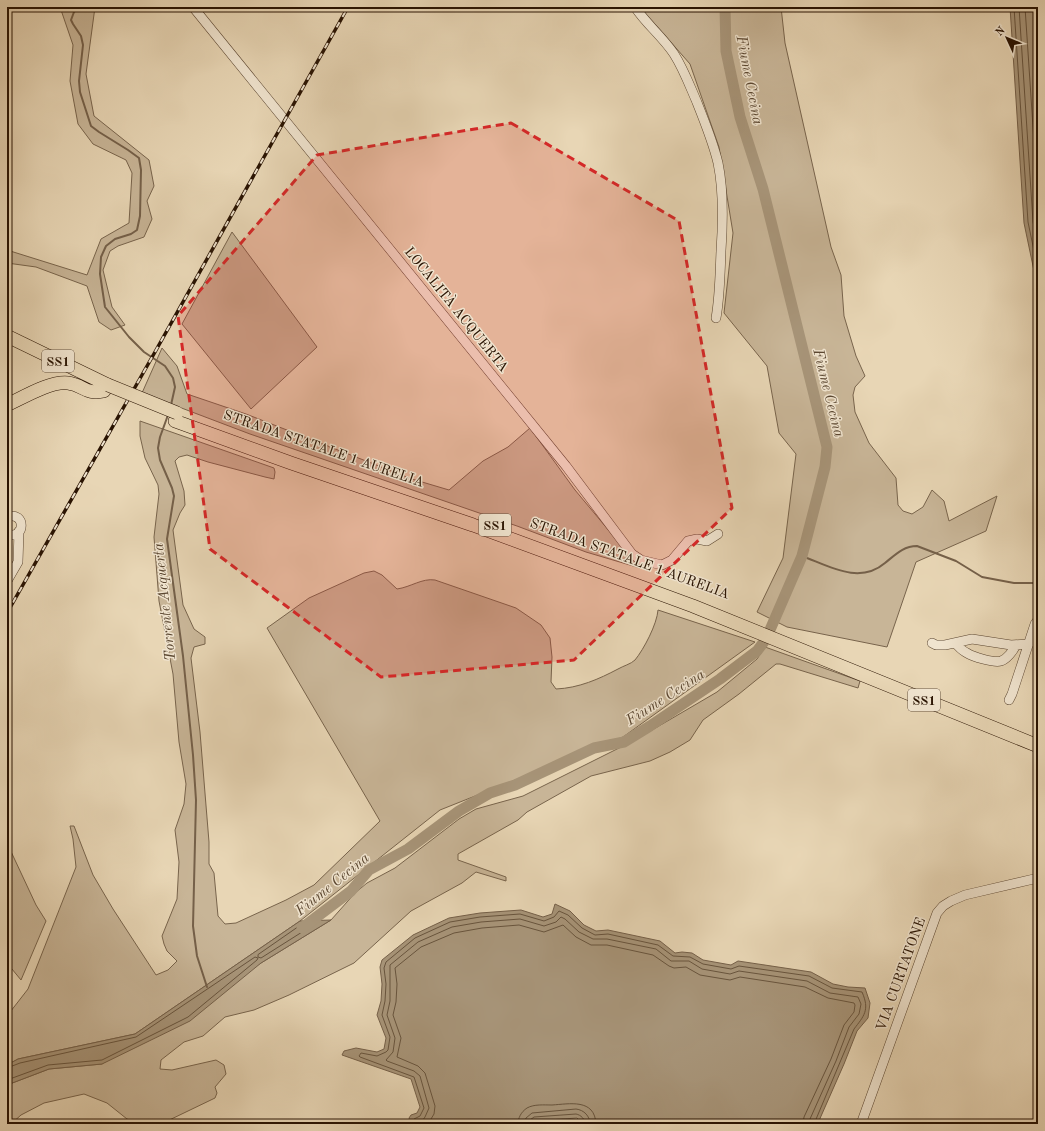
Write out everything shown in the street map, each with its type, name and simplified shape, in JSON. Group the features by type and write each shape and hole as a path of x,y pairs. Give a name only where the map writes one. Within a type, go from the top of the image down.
{"highway":[{"name":"STRADA STATALE 1 AURELIA","path":"7,336 106,389"},
{"name":"STRADA STATALE 1 AURELIA","path":"7,345 106,389 176,417 292,460 694,602 1038,737"},
{"path":"7,405 44,388 59,384 75,384 92,392 106,389"},
{"name":"STRADA STATALE 1 AURELIA","path":"812,649 1038,746"}],"street":[{"name":"LOCALITÀ ACQUERTA","path":"193,7 566,466 632,554 641,560 662,565 672,560 688,541 696,539 707,541 718,534"},
{"path":"635,7 648,25 667,45 685,74 702,116 718,163 722,188 723,210 719,299 716,318"},
{"path":"7,511 11,516 21,522 22,527 20,531 18,562 7,581"},
{"path":"7,534 13,535 20,531"},
{"path":"7,534 18,553"},
{"path":"1008,700 1012,694 1035,624 1038,620"},
{"path":"932,643 940,646 972,640 1016,645 1028,644"},
{"path":"955,643 961,650 971,655 995,661 1003,660 1016,645"},
{"name":"VIA CURTATONE","path":"861,1124 937,914 948,904 965,895 1038,878"}],"highlighted area":[{"path":"511,123 679,221 732,508 574,660 381,677 210,549 178,316 317,155"}],"shaded area":[{"path":"60,7 95,7 86,74 94,116 149,160 154,186 147,201 152,219 144,237 118,246 110,251 103,270 112,307 125,325 111,330 99,322 87,286 36,267 7,263 7,250 87,275 101,239 129,223 132,173 126,160 93,144 78,124 70,81 73,45"},
{"path":"640,7 781,7 785,43 831,247 841,275 844,316 856,356 865,376 855,387 853,395 855,412 869,443 896,478 898,505 903,511 912,514 923,507 932,490 944,501 949,521 997,496 986,531 916,562 887,647 787,627 757,612 783,558 796,454 779,433 767,366 724,313 733,233 719,147 690,64"},
{"path":"232,232 317,347 251,409 182,324"},
{"path":"162,348 177,366 187,394 246,414 412,479 449,490 483,461 508,447 530,428 575,490 640,568 586,552 517,526 250,434 142,393"},
{"path":"140,421 274,468 275,472 274,479 187,455 179,457 175,461 184,491 185,505 173,530 183,605 194,629 205,637 205,644 194,647 191,658 200,732 209,842 209,864 214,873 218,916 225,924 236,923 286,900 314,885 380,821 267,628 309,598 364,573 374,571 382,575 397,589 421,581 435,580 516,608 541,625 550,638 552,657 551,682 556,689 573,687 588,682 604,676 635,660 650,636 658,610 755,642 623,737 440,810 300,921 135,1034 18,1059 7,1065 7,1016 28,989 76,867 70,826 74,826 93,875 113,909 156,975 168,970 177,961 167,951 162,936 177,899 179,862 175,830 184,804 186,784 179,742 173,674 159,601 154,537 159,494 158,485 145,458 140,436"},
{"path":"765,647 860,681 858,688 776,664 739,694 703,720 690,740 670,752 650,761 591,776 527,812 518,820 458,854 458,860 506,877 506,881 476,872 462,883 411,911 354,963 289,995 254,1010 225,1017 203,1036 184,1042 161,1060 160,1069 172,1070 216,1060 224,1065 226,1074 215,1087 217,1093 215,1098 161,1124 139,1124 127,1119 107,1103 84,1094 44,1103 21,1115 11,1124 7,1124 7,1085 49,1069 102,1064 331,920 355,893 367,883 395,868 459,819 476,809 523,796 635,740 717,692 757,659"},
{"path":"7,843 36,905 46,921 21,980 7,963"}],"water":[{"path":"1010,7 1038,7 1038,290 1024,223"},
{"path":"555,904 570,911 584,925 596,931 608,930 660,941 675,953 692,953 703,960 731,965 738,961 811,972 833,984 865,988 870,1003 868,1018 857,1031 818,1123 583,1124 577,1118 534,1121 532,1124 411,1124 409,1118 411,1115 417,1113 420,1107 411,1079 342,1055 344,1051 356,1048 377,1052 384,1049 386,1038 377,1015 381,1001 382,984 380,967 382,960 413,935 449,918 480,913 521,910 543,917 552,914"},
{"path":"331,920 261,963 190,1021 102,1064 49,1069 7,1085 7,1065 18,1059 135,1034 300,921"}],"waterway":[{"name":"Torrente Acquerta","path":"80,7 74,12 71,20 81,36 83,45 79,81 80,92 91,126 139,158 141,170 140,216 137,230 131,234 115,239 106,246 101,257 100,274 105,307 129,337 144,352 165,366 173,378 175,387 171,405"},
{"name":"Fiume Cecina","path":"302,928 351,891 369,870 408,849 459,811 490,793 515,785 594,748 624,742 720,679 757,651 766,639 802,556 825,467 827,447 763,189 740,117 726,51 725,7"},
{"name":"Torrente Acquerta","path":"168,415 160,437 158,448 160,460 174,496 167,539 183,656 193,755 196,800 193,926 197,956 207,987"},
{"path":"802,556 844,572 865,573 885,563 903,549 917,546 956,561 982,577 1014,583 1038,583"}],"railway":[{"path":"7,613 348,7"}]}
